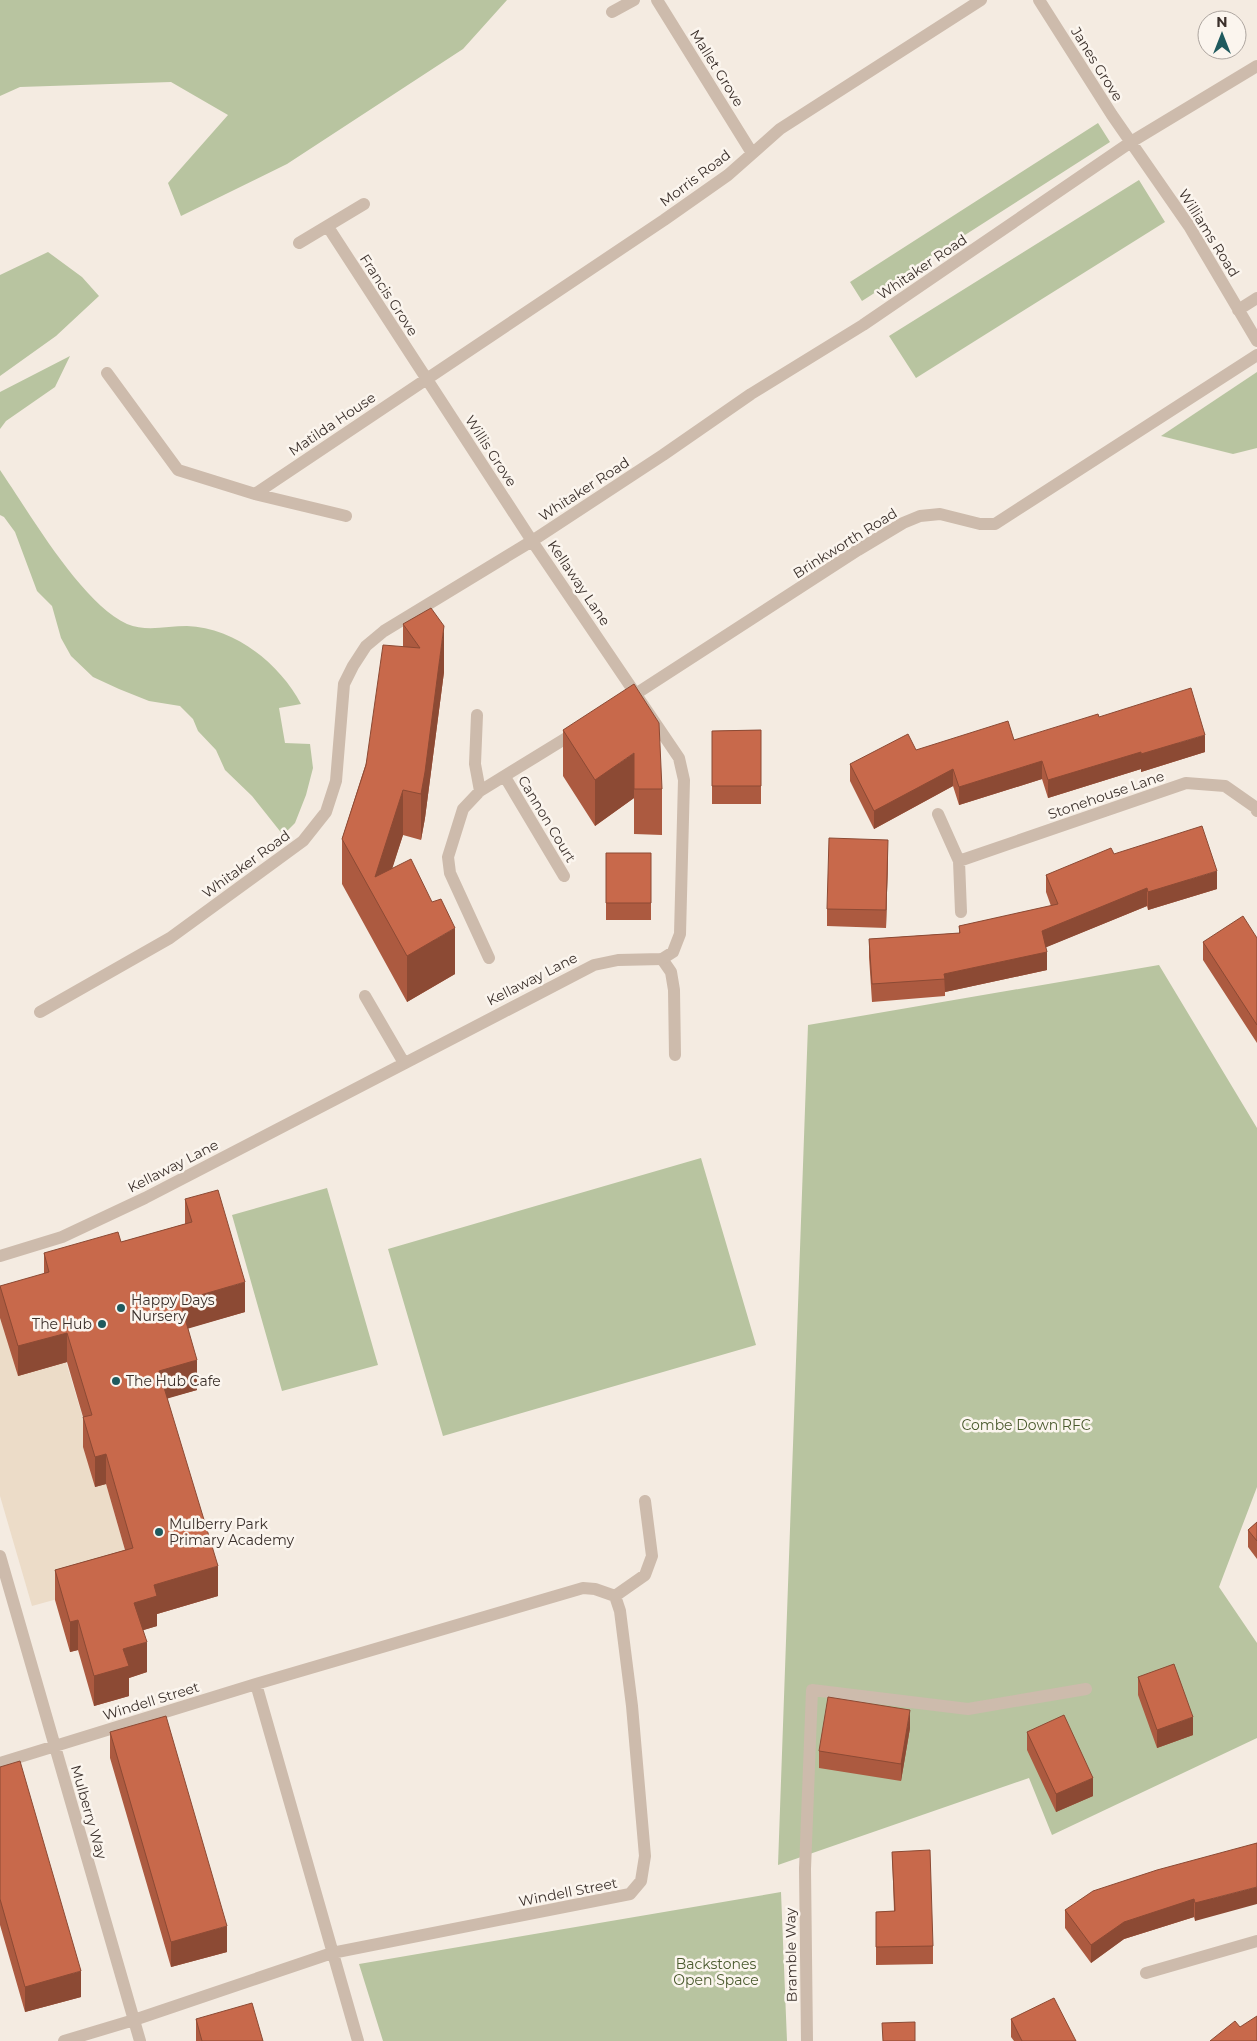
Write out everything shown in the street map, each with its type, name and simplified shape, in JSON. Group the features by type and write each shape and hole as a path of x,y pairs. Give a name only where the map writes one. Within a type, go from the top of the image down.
{"street":[{"path":"612,12 634,0"},
{"name":"Mallet Grove","path":"657,0 752,153"},
{"name":"Morris Road","path":"425,378 664,220 728,175 780,129 981,0"},
{"name":"Janes Grove","path":"1039,0 1112,115 1132,142"},
{"name":"Whitaker Road","path":"40,1012 170,938 303,841 326,812 336,781 344,684 352,666 366,646 406,616 532,541 663,455 751,394 863,325 1132,142 1257,66"},
{"name":"Williams Road","path":"1132,142 1188,226 1257,341"},
{"path":"299,243 364,204"},
{"name":"Francis Grove","path":"328,227 425,378"},
{"path":"1238,310 1257,298"},
{"name":"Brinkworth Road","path":"636,694 858,550 903,523 920,516 940,514 980,524 995,524 1257,356"},
{"path":"107,373 178,470 255,494 346,516"},
{"name":"Willis Grove","path":"425,378 532,541"},
{"name":"Matilda House","path":"255,494 425,378"},
{"name":"Kellaway Lane","path":"0,1256 62,1237 145,1198 594,965 618,960 662,959 673,952 680,934 684,780 679,758 532,541"},
{"path":"620,704 636,694"},
{"path":"477,715 475,764 480,791"},
{"name":"Cannon Court","path":"489,958 450,873 448,857 463,809 480,791 587,725"},
{"name":"Cannon Court","path":"505,776 564,876"},
{"name":"Stonehouse Lane","path":"959,860 1186,783 1225,786 1255,807 1257,811"},
{"path":"938,814 959,860 961,912"},
{"path":"662,959 670,972 674,990 675,1055"},
{"path":"365,996 404,1063"},
{"path":"615,1596 645,1575 652,1556 645,1501"},
{"name":"Mulberry Way","path":"0,1556 5,1593 54,1747 140,2041"},
{"name":"Windell Street","path":"0,1763 256,1684 583,1588 595,1589 615,1596 620,1610 632,1706 645,1856 641,1881 630,1894 332,1953 134,2020 64,2041"},
{"path":"256,1684 358,2041"},
{"name":"Bramble Way","path":"807,2041 805,1869 812,1690 968,1709 1086,1688"},
{"path":"1146,1974 1257,1941"}],"green space":[{"path":"0,0 507,0 463,49 287,164 181,216 168,183 228,115 171,82 20,87 0,96"},
{"path":"1098,123 1110,142 862,301 850,282"},
{"path":"1139,180 1165,222 916,378 889,336"},
{"path":"48,252 82,277 99,296 56,336 0,376 0,275"},
{"path":"70,356 55,387 6,421 0,429 0,392"},
{"path":"1257,372 1257,448 1233,454 1161,436"},
{"path":"0,470 57,555 92,597 110,613 127,624 142,628 187,626 205,628 222,633 254,650 281,675 292,689 301,704 279,708 285,743 310,744 313,768 306,795 295,823 283,835 252,796 225,770 216,750 198,731 193,719 180,706 149,701 119,689 93,677 71,656 61,638 52,606 37,591 15,532 4,517 0,515"},
{"name":"Combe Down RFC","path":"1159,965 1257,1128 1257,1487 1219,1587 1257,1643 1257,1738 1052,1835 1029,1778 778,1865 808,1025"},
{"path":"701,1158 756,1345 443,1436 388,1249"},
{"path":"327,1188 378,1365 282,1391 232,1215"},
{"name":"Backstones Open Space","path":"781,1892 787,2041 383,2041 359,1964"}],"shaded area":[{"path":"42,1282 91,1445 95,1487 106,1484 133,1578 32,1606 0,1496 0,1294"}],"building":[{"path":"431,608 444,626 421,794 403,790 375,877 411,859 432,902 441,899 455,928 407,956 342,839 366,765 383,645 420,648 403,624"},
{"path":"634,684 659,723 662,789 634,789 634,753 595,780 563,730"},
{"path":"1191,688 1205,735 1048,780 1042,761 959,787 953,769 874,811 850,764 908,734 916,750 1008,721 1014,740 1098,714 1099,717"},
{"path":"761,730 761,786 712,786 712,731"},
{"path":"1202,826 1217,871 1148,892 1147,888 1042,931 1047,952 944,974 945,979 872,984 869,939 960,933 959,926 1058,904 1046,875 1111,848 1114,854"},
{"path":"829,838 888,840 886,910 827,909"},
{"path":"606,853 651,853 651,903 606,903"},
{"path":"1243,916 1257,938 1257,1025 1203,942"},
{"path":"218,1190 245,1282 180,1301 197,1360 159,1371 218,1566 154,1585 157,1596 134,1603 147,1642 123,1649 129,1666 94,1676 78,1620 70,1622 55,1570 133,1548 106,1454 95,1457 83,1417 92,1415 67,1333 18,1346 0,1286 49,1272 44,1253 118,1232 121,1242 192,1222 185,1199"},
{"path":"1257,1522 1257,1541 1248,1530"},
{"path":"1174,1664 1193,1717 1157,1730 1138,1677"},
{"path":"828,1697 910,1710 901,1764 819,1751"},
{"path":"1064,1715 1093,1778 1056,1794 1027,1732"},
{"path":"166,1716 227,1926 171,1942 110,1732"},
{"path":"20,1761 81,1971 25,1987 0,1899 0,1767"},
{"path":"1257,1843 1257,1887 1195,1903 1194,1899 1124,1922 1091,1945 1065,1910 1093,1891 1157,1870"},
{"path":"930,1850 933,1946 876,1947 876,1912 895,1911 892,1852"},
{"path":"1054,1998 1076,2041 1022,2041 1011,2019"},
{"path":"252,2003 263,2041 202,2041 196,2019"},
{"path":"1257,2016 1257,2041 1210,2041 1235,2021 1240,2027"},
{"path":"915,2022 915,2041 883,2041 882,2023"}],"place":[{"name":"Happy Days Nursery","path":"121,1308"},
{"name":"The Hub","path":"102,1324"},
{"name":"The Hub Cafe","path":"116,1381"},
{"name":"Mulberry Park Primary Academy","path":"159,1532"}]}
